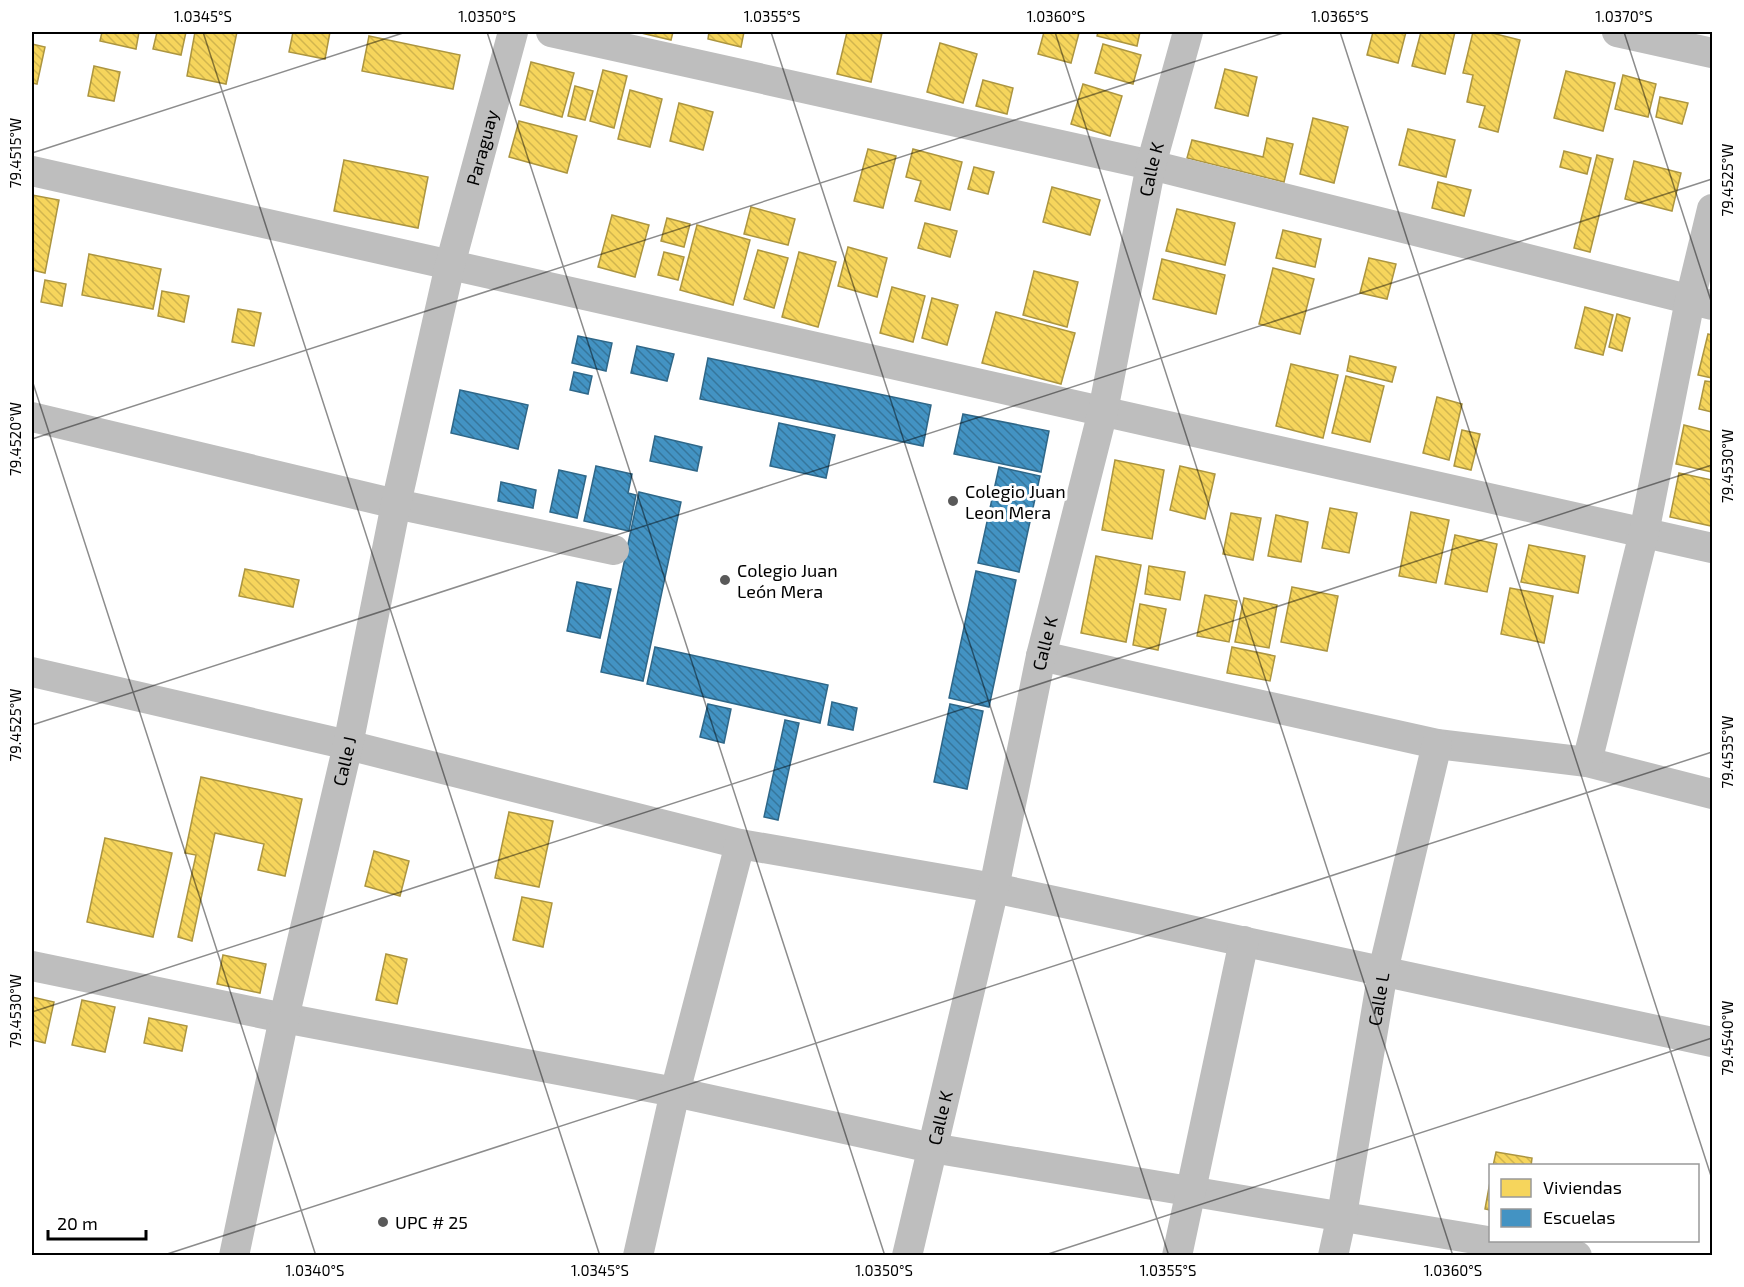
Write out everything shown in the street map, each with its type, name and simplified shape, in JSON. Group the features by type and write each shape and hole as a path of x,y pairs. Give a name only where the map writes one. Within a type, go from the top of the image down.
{"street":[{"name":"Paraguay","path":"450,265 513,32"},
{"path":"551,32 1151,165 1701,302"},
{"name":"Calle K","path":"907,1256 994,888 1041,656 1102,411 1151,165 1188,32"},
{"path":"1617,32 1713,53"},
{"path":"32,171 1713,548"},
{"path":"1587,762 1701,302 1713,209"},
{"name":"Calle J","path":"234,1256 284,1018 348,745 396,504 450,265"},
{"path":"32,417 396,504 614,550"},
{"path":"1041,656 1437,744 1587,762 1713,794"},
{"path":"32,672 348,745 740,844 994,888 1713,1041"},
{"name":"Calle L","path":"1333,1256 1383,971 1437,744"},
{"path":"638,1256 675,1092 740,844"},
{"path":"1177,1256 1244,941"},
{"path":"32,966 284,1018 675,1092 932,1148 1489,1241"},
{"path":"1497,1242 1577,1256"}],"building: Viviendas":[{"path":"102,32 139,32 136,49 100,41"},
{"path":"157,32 186,32 181,55 153,49"},
{"path":"195,32 237,32 226,84 187,76"},
{"path":"293,32 330,32 325,59 289,52"},
{"path":"637,32 673,32 671,40"},
{"path":"709,32 744,32 741,47 708,39"},
{"path":"847,32 882,33 871,82 837,74"},
{"path":"1044,32 1079,33 1071,63 1038,54"},
{"path":"1098,32 1140,32 1137,46 1097,36"},
{"path":"1373,32 1406,32 1398,63 1367,55"},
{"path":"1421,32 1455,32 1445,74 1412,66"},
{"path":"1473,32 1488,32 1520,40 1498,132 1479,127 1485,106 1467,102 1473,75 1463,73"},
{"path":"369,36 460,55 453,89 362,71"},
{"path":"940,43 977,54 963,103 927,92"},
{"path":"32,44 45,47 37,84 32,83"},
{"path":"1103,44 1141,55 1133,84 1095,73"},
{"path":"531,62 574,73 562,117 520,105"},
{"path":"94,66 120,72 114,101 88,96"},
{"path":"1225,69 1257,77 1248,116 1215,108"},
{"path":"603,70 627,76 614,128 590,121"},
{"path":"1566,71 1615,83 1603,131 1554,118"},
{"path":"1623,75 1656,84 1648,117 1615,109"},
{"path":"983,80 1013,88 1007,114 976,106"},
{"path":"1083,84 1122,96 1110,136 1071,124"},
{"path":"575,86 593,91 585,120 568,116"},
{"path":"630,90 662,99 650,147 618,139"},
{"path":"1660,97 1688,103 1682,124 1656,117"},
{"path":"679,103 713,112 703,150 670,141"},
{"path":"1313,118 1348,127 1334,183 1300,174"},
{"path":"519,121 577,136 567,173 509,157"},
{"path":"1408,129 1455,140 1446,177 1399,165"},
{"path":"1267,138 1293,144 1284,182 1187,158 1192,140 1263,157"},
{"path":"868,149 896,156 883,208 854,201"},
{"path":"913,149 962,162 950,210 915,201 921,181 906,177"},
{"path":"1564,151 1591,158 1587,174 1560,167"},
{"path":"1597,155 1613,159 1590,252 1574,248"},
{"path":"344,160 428,177 418,228 334,211"},
{"path":"1634,161 1681,173 1672,211 1625,199"},
{"path":"974,167 994,172 988,194 968,189"},
{"path":"1438,182 1471,190 1464,216 1432,208"},
{"path":"1052,187 1100,200 1090,235 1043,222"},
{"path":"32,195 59,200 45,273 32,270"},
{"path":"751,207 795,219 788,245 744,234"},
{"path":"1177,209 1235,223 1225,265 1166,251"},
{"path":"612,215 649,225 635,277 598,267"},
{"path":"667,218 690,224 684,247 661,241"},
{"path":"925,223 957,231 950,257 918,248"},
{"path":"697,225 750,240 733,305 680,290"},
{"path":"1283,230 1321,239 1315,267 1276,258"},
{"path":"848,247 887,258 877,297 838,286"},
{"path":"758,250 788,258 774,308 744,299"},
{"path":"664,252 684,257 678,280 658,275"},
{"path":"799,252 836,262 818,327 782,317"},
{"path":"89,254 161,269 153,309 82,295"},
{"path":"1369,258 1396,264 1387,299 1360,293"},
{"path":"1162,259 1225,275 1216,314 1153,299"},
{"path":"1273,268 1314,279 1300,334 1259,324"},
{"path":"1034,271 1078,282 1067,327 1023,315"},
{"path":"45,280 66,284 62,306 41,302"},
{"path":"892,287 925,296 913,342 880,333"},
{"path":"162,291 189,296 184,322 158,316"},
{"path":"932,298 958,305 947,345 922,338"},
{"path":"1585,307 1613,315 1603,355 1575,348"},
{"path":"238,309 261,313 254,346 232,342"},
{"path":"996,312 1075,333 1061,384 982,363"},
{"path":"1617,314 1630,318 1622,351 1609,347"},
{"path":"1708,334 1712,335 1712,378 1698,375"},
{"path":"1350,356 1396,367 1392,382 1347,371"},
{"path":"1291,364 1338,375 1323,438 1276,426"},
{"path":"1346,376 1384,386 1370,442 1332,433"},
{"path":"1705,381 1712,382 1712,412 1699,409"},
{"path":"1437,397 1462,404 1449,460 1423,453"},
{"path":"1684,425 1712,432 1712,472 1676,464"},
{"path":"1462,430 1480,434 1471,470 1454,466"},
{"path":"1115,460 1164,470 1152,539 1102,530"},
{"path":"1180,466 1215,474 1205,519 1170,510"},
{"path":"1679,473 1712,480 1711,526 1670,517"},
{"path":"1330,508 1357,513 1349,553 1322,548"},
{"path":"1411,512 1449,520 1436,583 1399,576"},
{"path":"1231,513 1261,518 1253,560 1223,554"},
{"path":"1276,515 1308,522 1301,562 1268,556"},
{"path":"1455,535 1497,544 1487,592 1445,584"},
{"path":"1529,545 1585,556 1578,593 1521,582"},
{"path":"1096,556 1141,565 1126,642 1081,633"},
{"path":"1149,566 1185,572 1180,600 1145,594"},
{"path":"245,569 299,580 293,607 239,596"},
{"path":"1292,587 1338,596 1327,651 1281,642"},
{"path":"1510,588 1553,596 1544,643 1501,634"},
{"path":"1205,595 1237,601 1229,642 1197,636"},
{"path":"1244,598 1277,605 1269,648 1235,642"},
{"path":"1140,604 1166,609 1158,650 1133,645"},
{"path":"1232,647 1275,656 1270,681 1227,673"},
{"path":"201,777 302,799 285,876 258,870 264,844 215,833 192,941 178,937 196,855 185,853"},
{"path":"509,812 553,821 539,887 495,878"},
{"path":"105,838 172,853 153,937 87,922"},
{"path":"374,851 409,861 400,896 365,886"},
{"path":"522,897 552,903 543,947 513,940"},
{"path":"386,954 407,959 397,1004 376,1000"},
{"path":"223,955 266,964 260,993 217,984"},
{"path":"32,997 54,1002 45,1043 32,1040"},
{"path":"82,1000 115,1007 105,1052 72,1045"},
{"path":"149,1018 187,1026 182,1051 144,1043"},
{"path":"1496,1152 1532,1158 1531,1164 1493,1164"},
{"path":"1489,1187 1489,1210 1485,1209"}],"building: Escuelas":[{"path":"578,336 612,343 606,371 572,363"},
{"path":"637,346 674,354 667,381 631,373"},
{"path":"708,358 931,405 923,446 700,399"},
{"path":"574,372 592,376 588,394 570,390"},
{"path":"460,390 528,405 518,449 451,433"},
{"path":"963,414 1049,431 1041,472 954,454"},
{"path":"779,423 835,435 826,478 770,466"},
{"path":"655,436 702,447 697,471 650,461"},
{"path":"596,466 632,474 628,493 636,495 629,531 584,521"},
{"path":"999,467 1040,476 1019,572 978,563"},
{"path":"559,470 586,476 577,518 550,512"},
{"path":"501,482 536,490 533,508 498,501"},
{"path":"639,492 681,502 643,681 601,672"},
{"path":"976,571 1016,580 989,707 949,698"},
{"path":"577,582 611,589 600,638 567,631"},
{"path":"655,647 828,685 820,723 647,684"},
{"path":"832,702 857,708 853,730 828,725"},
{"path":"708,704 731,709 724,743 700,737"},
{"path":"950,704 983,711 967,789 934,782"},
{"path":"785,720 799,723 778,820 764,817"}],"place":[{"name":"Colegio Juan Leon Mera","path":"953,501"},
{"name":"Colegio Juan León Mera","path":"725,580"},
{"name":"UPC # 25","path":"383,1222"}]}
